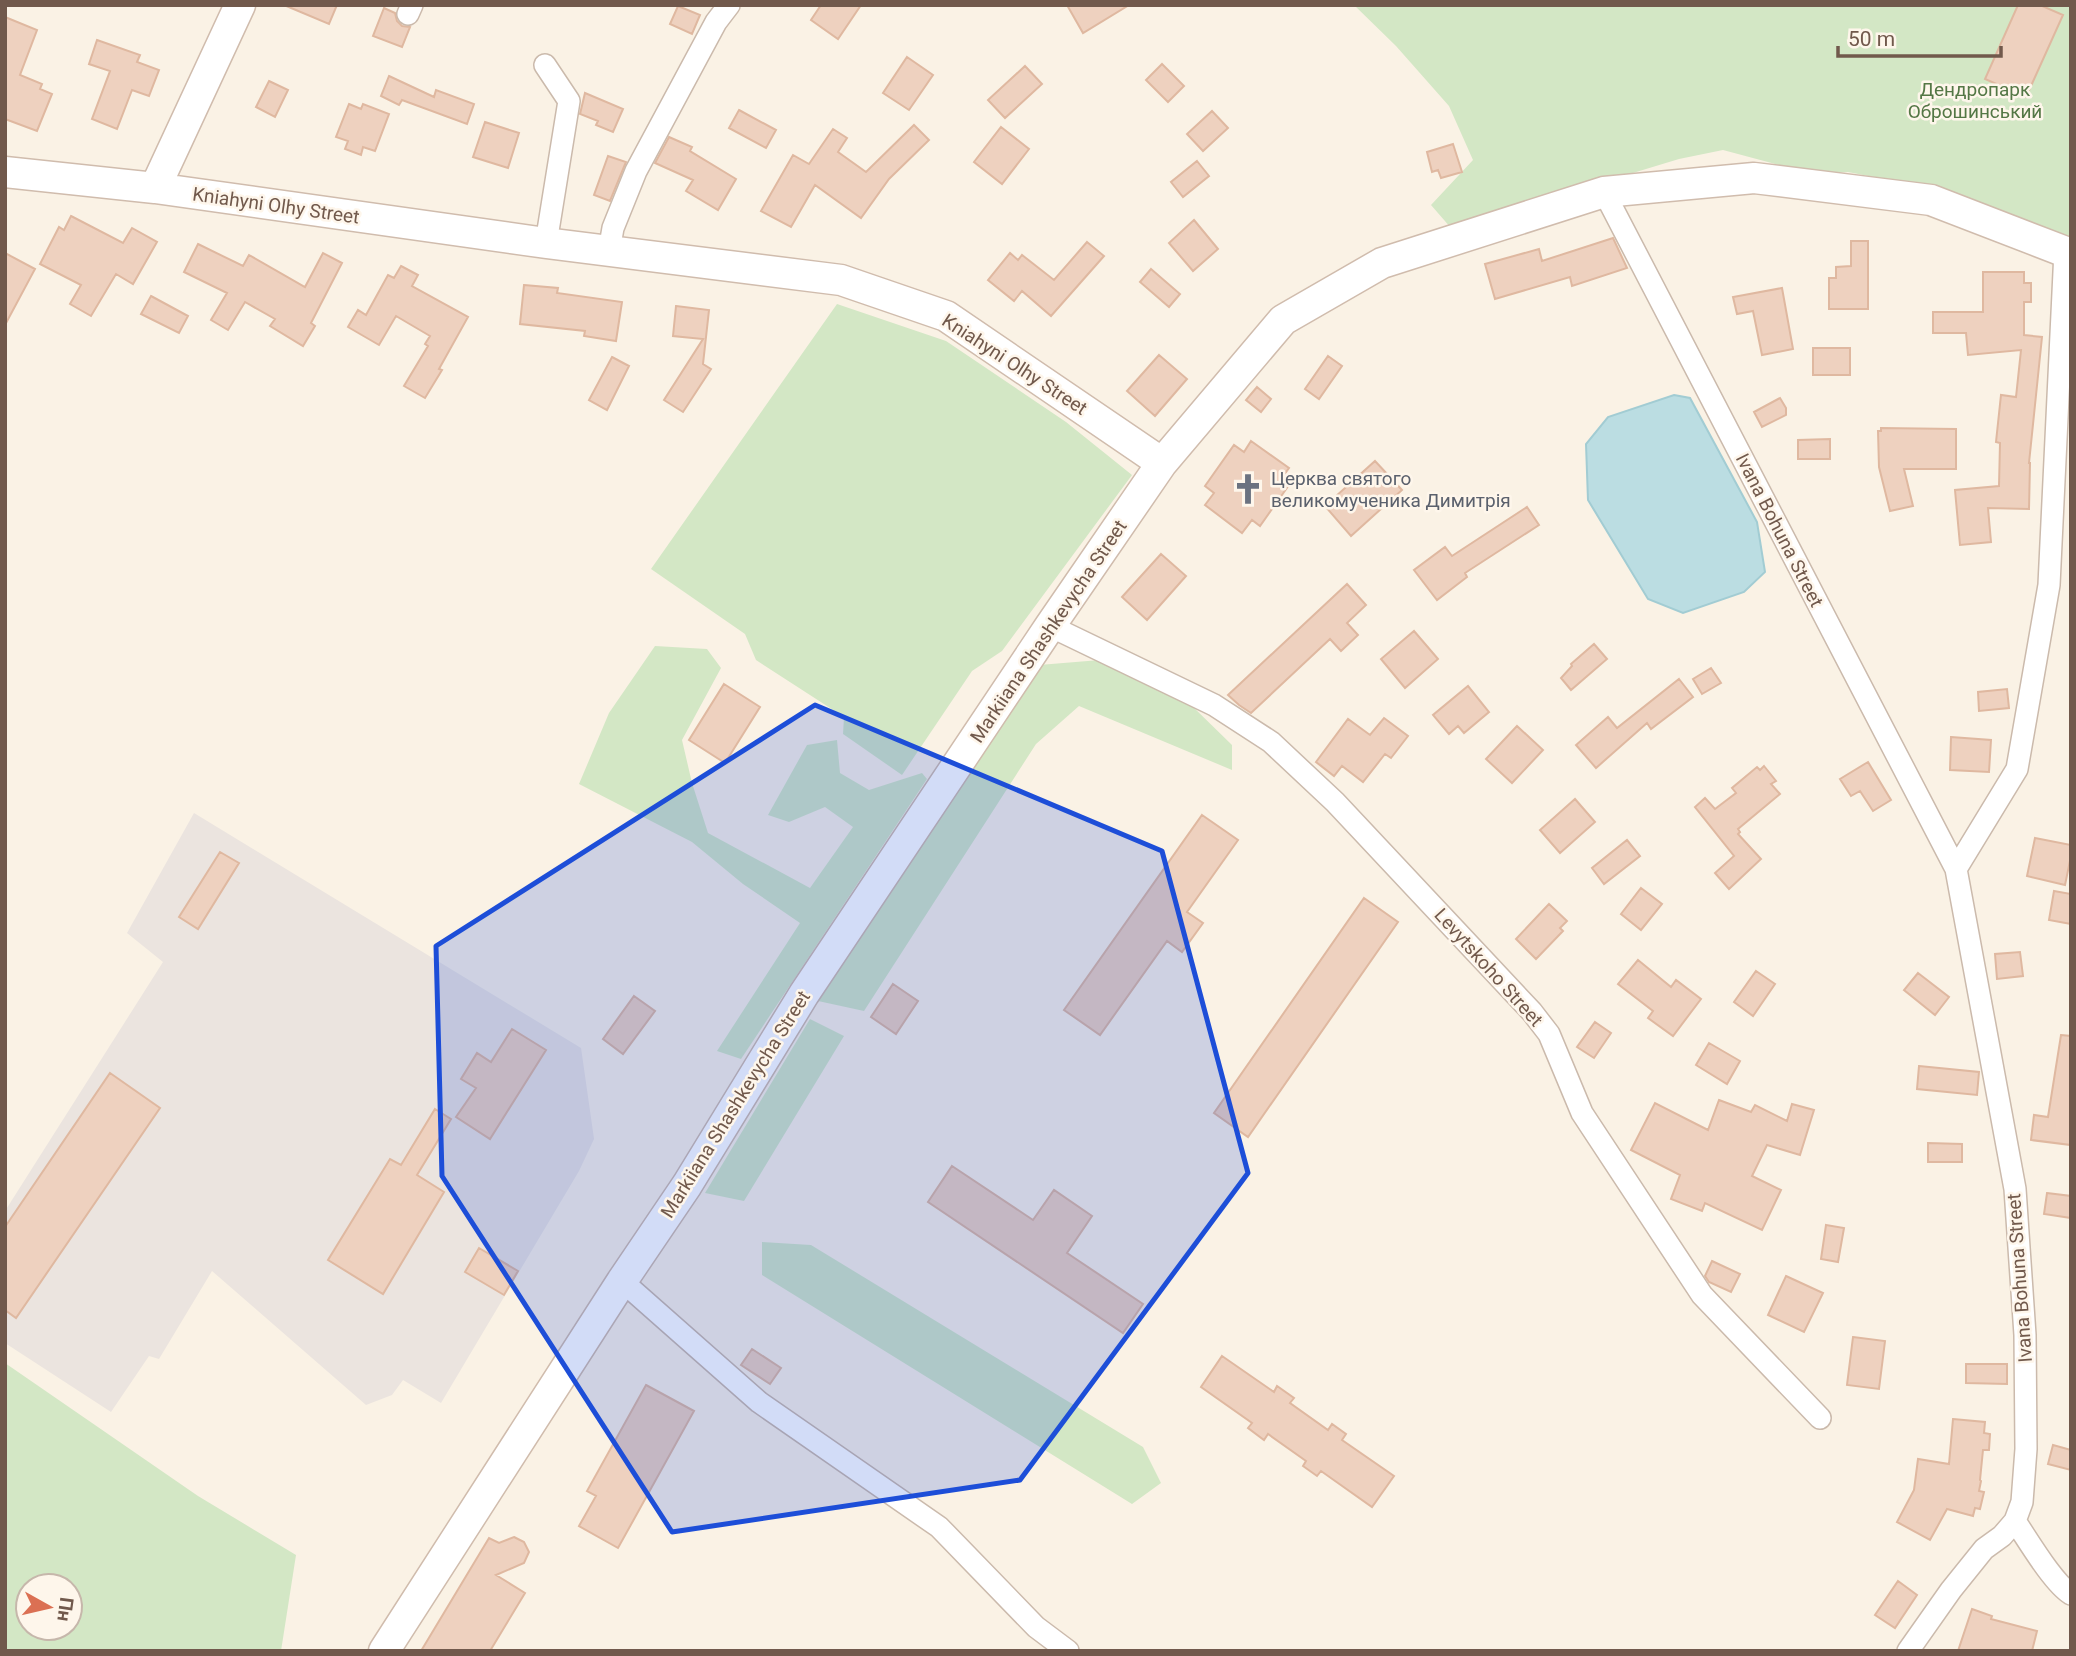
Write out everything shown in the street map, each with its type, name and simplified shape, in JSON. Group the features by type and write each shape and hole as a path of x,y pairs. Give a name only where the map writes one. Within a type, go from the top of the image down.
{"street":[{"path":"155,188 240,5"},
{"path":"608,251 613,228 636,171 716,22 729,5"},
{"path":"545,65 569,101 546,243"},
{"name":"Kniahyni Olhy Street","path":"5,172 155,188 546,243 841,280 946,316 1163,463"},
{"name":"Markiiana Shashkevycha Street","path":"384,1651 622,1281 687,1185 804,994 1050,626 1163,463 1283,320 1382,262 1604,192 1754,178 1931,200 2068,253"},
{"name":"Ivana Bohuna Street","path":"1604,192 1956,869 2014,1189 2025,1335 2026,1436 2022,1502 2015,1521"},
{"path":"1956,869 2017,769 2049,585 2068,253"},
{"name":"Levytskoho Street","path":"1050,626 1214,705 1271,743 1335,802 1532,1012 1549,1034 1583,1113 1702,1295 1820,1418"},
{"path":"622,1281 759,1402 939,1527 1036,1628 1068,1651"},
{"path":"1908,1651 1919,1632 1984,1549 2002,1536 2015,1521 2065,1591 2071,1594"}],"highlighted area":[{"path":"815,705 1162,851 1248,1173 1020,1480 672,1532 442,1176 436,946"}],"shaded area":[{"path":"194,813 581,1048 594,1139 579,1171 441,1403 403,1380 392,1395 366,1405 212,1271 159,1359 149,1356 111,1412 5,1343 5,1211 163,962 127,933"}],"green space":[{"name":"Дендропарк Оброшинський","path":"1354,5 2071,5 2071,240 1960,194 1848,172 1813,174 1723,150 1679,159 1451,228 1431,205 1473,160 1449,106 1396,46"},
{"path":"837,304 946,341 1066,422 1132,475 1002,651 972,671 902,775 843,734 844,717 756,660 745,634 651,569"},
{"path":"655,646 707,649 721,668 682,740 708,833 810,888 853,827 825,807 789,822 768,815 807,745 837,740 840,773 869,790 922,773 927,779 741,1059 717,1051 800,923 743,884 692,842 579,784 609,713"},
{"path":"1100,660 1189,703 1232,745 1232,770 1079,706 1036,744 864,1011 818,1001 1039,665"},
{"path":"810,1019 844,1036 744,1201 705,1193"},
{"path":"762,1242 811,1245 1143,1447 1161,1483 1132,1504 762,1275"},
{"path":"5,1363 198,1496 296,1555 281,1651 5,1651"}],"water":[{"path":"1674,395 1690,398 1757,522 1765,572 1744,592 1683,613 1648,599 1588,500 1586,444 1608,417"}],"building":[{"path":"284,5 337,5 329,24"},
{"path":"821,5 861,5 838,39 811,20"},
{"path":"1067,5 1129,5 1083,33"},
{"path":"2018,5 2040,5 2063,15 2026,97 1985,79"},
{"path":"678,6 700,15 692,34 670,24"},
{"path":"384,8 395,13 402,26 410,27 402,47 373,36"},
{"path":"5,17 37,30 20,75 42,84 40,89 52,94 37,131 5,119"},
{"path":"97,40 140,55 137,62 159,70 149,96 132,90 117,129 92,119 110,71 89,64"},
{"path":"907,57 933,75 909,110 883,93"},
{"path":"1162,64 1184,86 1168,102 1146,80"},
{"path":"1025,66 1042,84 1005,118 988,100"},
{"path":"389,76 434,97 436,90 474,104 467,124 402,100 399,105 381,96"},
{"path":"269,81 288,90 275,117 256,107"},
{"path":"585,93 623,109 613,132 596,125 598,121 580,114"},
{"path":"349,104 361,109 363,104 389,114 375,151 363,147 361,155 345,149 348,141 336,137"},
{"path":"739,110 776,130 766,148 729,128"},
{"path":"1212,111 1228,128 1203,151 1187,134"},
{"path":"485,122 519,133 508,168 473,157"},
{"path":"914,125 929,140 889,179 861,218 815,185 791,227 761,211 793,155 809,164 833,129 847,138 838,152 866,172"},
{"path":"1001,127 1029,149 1002,184 974,162"},
{"path":"669,137 692,147 690,151 736,179 718,210 686,191 693,180 655,163"},
{"path":"1453,144 1462,172 1441,178 1438,170 1432,172 1427,152"},
{"path":"608,156 626,162 610,201 594,195"},
{"path":"1197,161 1209,176 1183,197 1171,182"},
{"path":"71,216 123,243 132,228 157,242 133,284 116,274 91,316 70,304 81,285 40,264 59,227 64,230"},
{"path":"1194,220 1218,249 1193,271 1169,243"},
{"path":"1613,238 1627,268 1572,286 1570,277 1495,299 1485,264 1539,249 1542,261"},
{"path":"1851,241 1868,241 1868,309 1829,309 1829,278 1836,278 1836,267 1851,266"},
{"path":"1087,242 1104,256 1051,316 1022,291 1014,301 988,280 1010,253 1018,260 1022,255 1054,280"},
{"path":"198,244 243,266 249,255 305,287 323,253 342,263 311,323 315,326 303,346 270,326 275,319 245,302 228,330 211,320 227,293 184,272"},
{"path":"5,253 35,269 5,325"},
{"path":"401,266 418,275 412,286 468,317 425,398 404,386 428,346 425,344 430,336 396,316 379,345 348,327 358,310 366,315 388,275 394,278"},
{"path":"1151,269 1180,294 1169,307 1140,282"},
{"path":"1983,272 2024,272 2024,283 2031,283 2031,302 2024,302 2024,335 2042,337 2029,463 2029,509 1988,508 1991,542 1960,545 1955,490 1999,486 2000,443 1996,442 2001,395 2016,397 2021,350 1968,355 1966,333 1933,333 1933,312 1983,312"},
{"path":"524,285 558,288 557,293 622,302 616,341 584,336 585,331 520,324"},
{"path":"1782,288 1793,349 1762,355 1753,311 1737,314 1733,297"},
{"path":"151,296 188,316 179,333 141,314"},
{"path":"676,306 709,310 703,364 711,369 683,412 664,400 703,339 673,336"},
{"path":"1813,348 1850,348 1850,375 1813,375"},
{"path":"1159,355 1187,379 1155,416 1127,391"},
{"path":"1328,356 1342,366 1319,399 1305,389"},
{"path":"612,357 629,366 607,410 589,400"},
{"path":"1257,387 1271,399 1261,412 1246,400"},
{"path":"1780,398 1786,408 1786,415 1762,427 1754,412"},
{"path":"1881,428 1956,429 1956,469 1904,469 1913,506 1890,511 1879,467 1878,431 1881,431"},
{"path":"1830,439 1830,459 1798,459 1798,440"},
{"name":"Церква святого великомученика Димитрія","path":"1251,441 1289,468 1281,479 1289,485 1260,526 1252,520 1242,533 1205,505 1214,493 1205,486 1234,445 1244,452"},
{"path":"1375,461 1402,490 1351,536 1325,506"},
{"path":"1527,507 1539,525 1465,573 1467,577 1437,600 1414,570 1445,547 1452,556"},
{"path":"1161,554 1186,576 1147,620 1122,597"},
{"path":"1347,584 1366,605 1347,623 1358,635 1341,651 1330,639 1251,713 1228,695"},
{"path":"1414,631 1438,659 1405,688 1381,659"},
{"path":"1594,644 1607,659 1571,690 1561,678 1571,664"},
{"path":"1711,668 1721,683 1702,694 1693,679"},
{"path":"1679,679 1693,697 1651,729 1647,723 1596,768 1576,745 1608,717 1617,728"},
{"path":"724,684 760,707 725,763 689,740"},
{"path":"1468,686 1489,712 1464,733 1458,726 1449,734 1433,715"},
{"path":"2007,689 2009,708 1979,711 1978,692"},
{"path":"1384,718 1408,736 1391,758 1385,754 1363,782 1342,766 1334,776 1316,762 1348,719 1370,735"},
{"path":"1517,726 1543,750 1512,783 1486,759"},
{"path":"1951,737 1991,740 1989,772 1950,770"},
{"path":"1868,762 1891,800 1873,811 1860,791 1851,796 1840,779"},
{"path":"1764,766 1776,781 1771,784 1780,794 1738,829 1738,834 1761,859 1729,889 1715,873 1734,856 1695,807 1705,798 1715,809 1736,793 1732,788 1757,767 1760,770"},
{"path":"1575,799 1595,822 1560,853 1540,830"},
{"path":"1202,815 1238,840 1187,912 1203,923 1182,952 1167,941 1100,1035 1064,1010"},
{"path":"2035,838 2071,845 2065,885 2027,876"},
{"path":"1627,840 1640,856 1604,884 1592,868"},
{"path":"220,852 239,863 198,929 179,917"},
{"path":"1641,888 1662,904 1641,930 1621,914"},
{"path":"2054,891 2071,894 2071,924 2049,920"},
{"path":"1364,898 1398,922 1248,1137 1214,1113"},
{"path":"1549,904 1567,921 1560,928 1563,931 1536,959 1516,939"},
{"path":"2020,952 2023,976 1997,979 1995,954"},
{"path":"1638,960 1671,987 1676,980 1701,999 1673,1036 1648,1018 1653,1011 1618,984"},
{"path":"1756,971 1775,984 1753,1016 1734,1002"},
{"path":"1918,973 1949,997 1935,1015 1904,990"},
{"path":"893,984 918,1001 896,1034 871,1017"},
{"path":"634,996 655,1011 623,1054 603,1039"},
{"path":"1595,1022 1611,1033 1594,1058 1577,1047"},
{"path":"512,1029 546,1050 490,1139 456,1117 476,1088 461,1079 477,1053 491,1062"},
{"path":"2061,1035 2071,1036 2071,1145 2031,1140 2034,1115 2048,1117"},
{"path":"1709,1043 1740,1061 1727,1084 1696,1065"},
{"path":"1919,1066 1979,1072 1977,1095 1917,1089"},
{"path":"110,1073 160,1108 16,1318 5,1310 5,1227"},
{"path":"1719,1100 1751,1112 1755,1105 1787,1121 1792,1104 1814,1110 1800,1155 1767,1145 1752,1176 1781,1190 1762,1230 1705,1203 1702,1211 1671,1199 1680,1175 1631,1150 1655,1103 1708,1130"},
{"path":"435,1109 451,1119 417,1175 444,1192 383,1294 328,1260 390,1159 401,1165"},
{"path":"1928,1143 1962,1144 1962,1162 1928,1162"},
{"path":"952,1166 1033,1220 1054,1190 1092,1216 1067,1253 1143,1304 1123,1333 928,1202"},
{"path":"2047,1193 2071,1196 2071,1218 2044,1214"},
{"path":"1826,1225 1844,1228 1838,1262 1821,1259"},
{"path":"479,1248 518,1271 504,1295 465,1272"},
{"path":"1712,1261 1740,1274 1731,1292 1709,1282 1705,1276"},
{"path":"1786,1276 1823,1293 1804,1332 1768,1315"},
{"path":"1853,1337 1885,1341 1879,1389 1847,1385"},
{"path":"752,1349 781,1368 770,1384 741,1365"},
{"path":"1222,1356 1274,1392 1277,1386 1294,1398 1290,1403 1328,1430 1332,1424 1346,1434 1342,1440 1394,1476 1372,1507 1321,1471 1317,1476 1303,1466 1306,1461 1268,1434 1264,1440 1248,1428 1252,1423 1201,1387"},
{"path":"1966,1364 2007,1364 2007,1384 1966,1383"},
{"path":"646,1385 694,1411 618,1548 579,1526 596,1496 587,1491"},
{"path":"1953,1419 1985,1422 1984,1433 1990,1434 1989,1450 1983,1450 1979,1491 1984,1492 1980,1509 1975,1508 1973,1516 1947,1509 1930,1540 1897,1522 1914,1490 1918,1459 1949,1464"},
{"path":"2053,1445 2071,1450 2071,1470 2048,1464"},
{"path":"514,1537 524,1542 529,1552 524,1563 496,1575 525,1593 490,1651 421,1651 489,1538 499,1543"},
{"path":"1898,1581 1917,1595 1895,1628 1875,1615"},
{"path":"1972,1609 1992,1616 1991,1619 2037,1631 2032,1651 1958,1651"}],"place":[{"name":"Церква святого великомученика Димитрія","path":"1248,489"}]}
